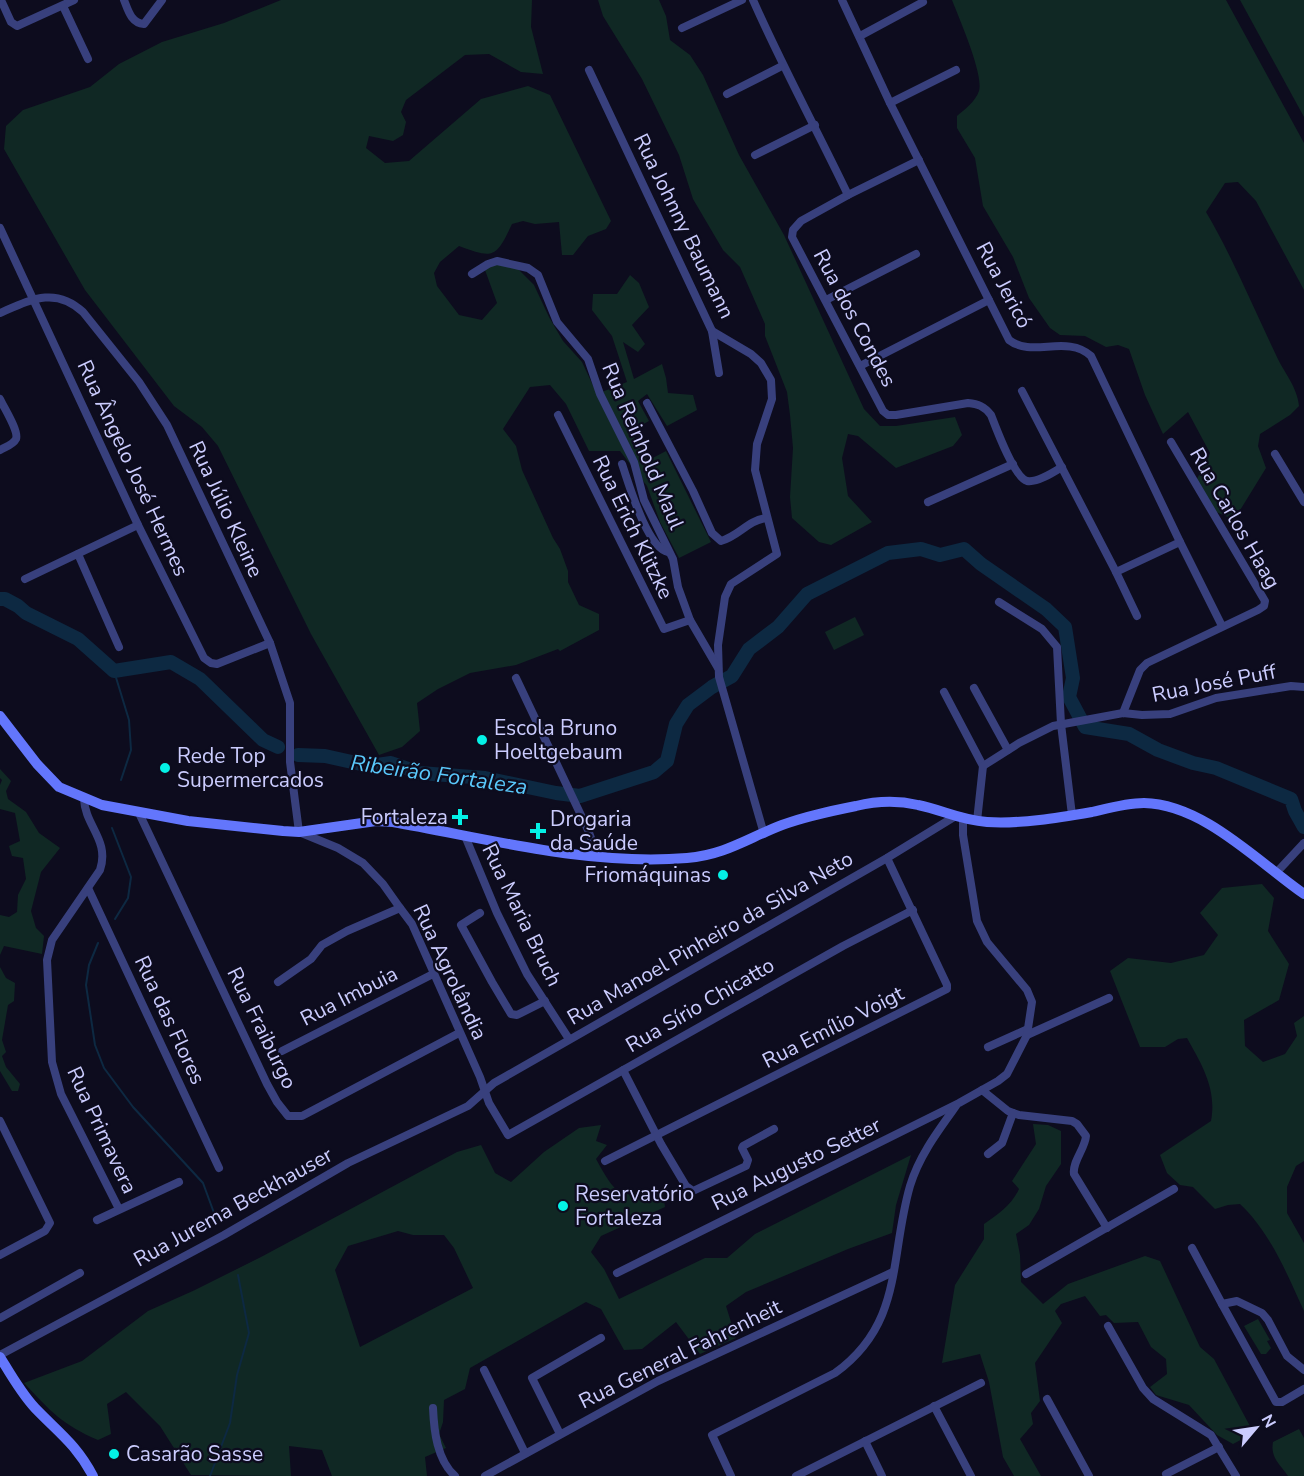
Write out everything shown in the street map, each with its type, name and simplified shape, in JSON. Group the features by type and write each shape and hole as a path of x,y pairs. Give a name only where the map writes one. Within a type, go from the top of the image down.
{"main road":[{"path":"0,716 47,776 59,787 102,805 188,821 299,832 376,821 393,822 598,857 651,860 703,857 732,849 780,826 812,816 877,802 918,805 959,818 977,821 1020,822 1144,803 1172,808 1196,817 1304,894"},
{"path":"0,1356 18,1387 72,1444 93,1476"}],"street":[{"path":"1,0 11,22 17,26 74,0"},
{"path":"124,0 134,21 144,24 162,0"},
{"path":"682,28 742,0"},
{"path":"753,0 782,66 848,195"},
{"name":"Rua Jericó","path":"842,0 890,104 1009,340 1015,344 1074,346 1091,356 1222,626"},
{"path":"860,36 923,2"},
{"path":"63,6 88,59"},
{"path":"727,94 782,66"},
{"name":"Rua Johnny Baumann","path":"589,70 712,331 751,354 761,363 771,380 772,399 758,444 755,470 777,554 730,584 718,645 719,673"},
{"path":"890,104 956,70"},
{"path":"755,155 814,125"},
{"name":"Rua dos Condes","path":"919,160 801,221 793,230 792,237 883,411 888,415 968,403 985,408 991,415 1012,464"},
{"name":"Rua Ângelo José Hermes","path":"0,228 138,525 204,658 217,664 270,643"},
{"path":"826,300 916,254"},
{"name":"Rua Reinhold Maul","path":"472,274 497,261 528,268 538,275 551,313 588,358 600,394 634,462 644,500 673,559 678,587 690,620 719,673"},
{"name":"Rua Júlio Kleine","path":"0,313 34,299 56,298 75,304 139,382 167,425 270,643 290,703 290,762 299,832"},
{"path":"860,366 989,300"},
{"path":"712,331 719,373"},
{"path":"1022,391 1137,616"},
{"path":"0,399 16,432 16,438 13,444 0,450"},
{"path":"647,404 693,491 712,533 721,541 728,539 754,519 766,518"},
{"name":"Rua Erich Klitzke","path":"558,416 664,629 690,620"},
{"name":"Rua Carlos Haag","path":"1123,713 1140,670 1147,663 1264,606 1265,602 1171,442"},
{"path":"1275,454 1304,502"},
{"path":"622,464 646,527 660,548 668,552"},
{"path":"928,502 1012,464 1022,478 1028,481 1062,467"},
{"path":"25,579 138,525"},
{"path":"1116,572 1180,542"},
{"path":"78,554 119,647"},
{"path":"999,602 1042,629 1057,647 1072,815"},
{"path":"719,673 764,834"},
{"path":"516,678 588,830 598,857"},
{"name":"Rua José Puff","path":"983,766 1037,733 1065,723 1123,713 1170,714 1216,698 1291,686 1304,687"},
{"path":"974,688 1008,750"},
{"path":"944,692 983,766 977,821"},
{"name":"Rua Primavera","path":"84,799 84,807 103,849 104,859 100,870 52,940 47,960 52,1062 62,1094 119,1209"},
{"name":"Rua Fraiburgo","path":"139,813 267,1084 288,1116 302,1116 459,1033"},
{"path":"959,818 977,921 987,942 1027,990 1032,1002 1028,1032"},
{"name":"Rua Manoel Pinheiro da Silva Neto","path":"484,1092 494,1083 569,1039 959,818"},
{"name":"Rua Agrolândia","path":"299,832 338,848 363,863 383,884 412,924 480,1077 484,1092 508,1135"},
{"name":"Rua Maria Bruch","path":"465,836 496,913 527,974 569,1039"},
{"path":"1276,873 1304,843"},
{"name":"Rua Emílio Voigt","path":"604,1161 947,989 887,858"},
{"name":"Rua das Flores","path":"88,888 219,1168"},
{"path":"278,982 311,959 322,945 347,931 400,908"},
{"name":"Rua Sírio Chicatto","path":"508,1135 843,945 912,910"},
{"path":"480,913 460,924 511,1014 517,1015 545,1001"},
{"name":"Rua Imbuia","path":"282,1051 433,974"},
{"path":"988,1047 1109,998"},
{"name":"Rua Augusto Setter","path":"616,1273 982,1090 1007,1074 1028,1032"},
{"path":"622,1070 686,1186 693,1191 746,1166 748,1161 743,1146 774,1128"},
{"path":"982,1090 1013,1113 1026,1117 1072,1122 1084,1133 1085,1144 1073,1171 1107,1228"},
{"name":"Rua Jurema Beckhauser","path":"0,1356 214,1240 348,1163 468,1106 484,1092"},
{"path":"731,1476 712,1435 835,1373 852,1361 864,1348 883,1317 913,1177 936,1133 959,1103"},
{"path":"988,1154 1002,1143 1013,1113"},
{"path":"0,1255 45,1231 50,1223 1,1127"},
{"path":"97,1220 179,1182"},
{"path":"1026,1274 1174,1189"},
{"path":"1192,1248 1276,1402 1281,1402 1304,1389"},
{"name":"Rua General Fahrenheit","path":"487,1476 658,1381 892,1272"},
{"path":"0,1317 80,1273"},
{"path":"1222,1304 1237,1301 1262,1313 1287,1356 1304,1370"},
{"path":"1108,1326 1143,1388 1153,1399 1211,1435 1236,1476"},
{"path":"560,1434 532,1378 601,1338"},
{"path":"484,1370 525,1453"},
{"path":"796,1476 806,1474 865,1441 981,1383"},
{"path":"1047,1399 1089,1476"},
{"path":"934,1407 971,1476"},
{"path":"433,1408 434,1430 438,1444 443,1458 455,1476"},
{"path":"865,1441 882,1476"},
{"path":"1166,1474 1219,1447"}],"green space":[{"path":"281,0 532,0 531,27 543,74 521,72 489,54 465,55 406,100 401,112 406,122 403,135 393,141 369,136 366,148 385,163 409,161 481,99 528,86 550,95 611,221 606,229 588,236 573,255 562,255 559,222 535,224 523,221 512,224 502,244 493,253 480,253 459,246 440,262 434,273 437,286 459,315 482,320 497,303 485,270 494,264 517,268 534,285 563,341 582,362 597,394 627,382 612,336 592,310 593,294 617,294 630,275 639,283 649,307 632,325 645,344 638,352 623,342 634,379 662,364 668,393 693,395 697,410 667,426 647,394 638,401 649,421 631,431 647,461 666,451 711,542 679,558 660,522 647,486 620,451 589,451 566,404 550,385 530,387 503,429 516,446 522,470 560,549 568,571 568,582 579,605 599,614 599,630 560,651 558,649 516,665 470,673 438,689 417,703 420,731 402,747 379,755 311,634 218,446 202,427 174,406 85,290 4,149 6,126 23,110 90,87 119,64 162,42 224,23"},
{"path":"598,0 659,0 666,16 670,40 690,55 703,75 739,155 784,235 864,409 880,426 896,426 955,417 962,435 953,446 896,468 858,436 848,434 842,458 848,496 872,522 831,545 819,542 792,518 790,497 793,448 787,392 765,336 765,324 740,267 723,250 693,199 679,155 642,79 603,16"},
{"path":"952,0 1226,0 1304,143 1304,290 1256,201 1238,182 1225,183 1206,212 1293,386 1299,406 1290,415 1260,434 1258,446 1266,468 1234,520 1212,510 1197,479 1210,453 1188,412 1163,434 1145,395 1129,349 1118,345 1106,347 1085,336 1060,335 1050,328 1029,298 1013,257 983,206 975,158 957,128 957,116 975,99 980,83 970,46"},
{"path":"1240,0 1304,0 1304,117"},
{"path":"855,617 864,635 834,650 825,632"},
{"path":"0,769 11,781 6,791 8,799 26,812 39,833 60,848 41,872 31,911 36,928 44,936 42,954 4,946 0,955 0,915 9,917 17,912 18,895 26,879 23,858 12,856 9,846 20,841 15,813 0,809 2,780"},
{"path":"1262,884 1274,898 1268,931 1289,964 1279,1000 1244,1020 1245,1046 1263,1062 1285,1054 1297,1036 1294,1023 1304,1016 1304,1161 1296,1166 1287,1187 1287,1213 1304,1243 1304,1311 1269,1240 1251,1215 1240,1204 1215,1209 1193,1187 1180,1185 1167,1173 1160,1155 1211,1121 1210,1088 1203,1068 1187,1038 1178,1039 1165,1047 1140,1047 1110,971 1128,958 1171,963 1204,955 1218,935 1200,913 1222,888"},
{"path":"0,967 6,978 15,983 14,1001 8,1005 2,1040 6,1052 2,1056 6,1067 20,1084 18,1091 12,1091 0,1071"},
{"path":"1033,1124 1048,1125 1061,1131 1061,1164 1046,1186 1039,1209 1029,1225 1016,1234 1020,1255 1021,1282 1043,1304 1068,1284 1145,1256 1160,1261 1200,1347 1214,1359 1251,1428 1248,1436 1233,1444 1217,1435 1189,1405 1156,1395 1150,1387 1167,1374 1166,1359 1151,1347 1138,1322 1114,1323 1106,1315 1100,1316 1085,1296 1061,1304 1055,1311 1062,1323 1035,1363 1040,1401 1031,1413 1033,1424 1020,1439 1041,1476 1014,1476 1003,1457 989,1382 980,1354 942,1363 955,1285 984,1239 984,1224 1008,1205 1019,1189 1012,1181 1036,1144"},
{"path":"601,1125 596,1141 607,1145 596,1159 615,1188 621,1192 637,1195 663,1192 665,1207 601,1236 591,1252 604,1269 619,1299 705,1258 727,1258 755,1234 911,1155 896,1205 892,1233 746,1292 726,1306 736,1338 700,1354 676,1322 642,1349 624,1350 601,1309 586,1302 470,1368 465,1389 444,1400 443,1422 439,1434 446,1448 425,1457 427,1476 332,1476 322,1450 289,1446 291,1476 191,1475 160,1426 126,1392 107,1404 111,1434 98,1440 75,1429 58,1416 24,1383 82,1361 148,1311 261,1257 457,1152 481,1145 495,1173 511,1182 544,1152 579,1128","holes":["398,1231 413,1235 444,1235 454,1248 473,1288 360,1347 335,1270 348,1246"]},
{"path":"1258,1319 1270,1340 1267,1341 1271,1348 1266,1354 1261,1354 1244,1326"},
{"path":"1299,1429 1304,1438 1304,1476 1288,1476 1273,1453 1273,1442"}],"waterway":[{"name":"Ribeirão Fortaleza","path":"298,755 325,756 370,766 391,763 420,773 485,778 580,796 654,772 667,761 676,724 688,705 712,687 732,676 749,649 778,627 807,594 888,553 921,549 940,555 964,549 981,564 1046,609 1065,627 1073,678 1069,697 1085,727 1129,734 1158,750 1193,763 1216,768 1291,799 1304,827"},
{"name":"Ribeirão Fortaleza","path":"0,599 5,599 26,613 78,639 114,671 171,662 200,679 263,740 278,747"},
{"path":"114,671 129,720 131,750 121,780"},
{"path":"112,828 131,877 128,898 115,919"},
{"path":"98,943 89,965 86,985 95,1045 104,1068 133,1107 203,1183 217,1221"},
{"path":"210,1476 230,1423 237,1375 249,1333 238,1275"}],"place":[{"name":"Escola Bruno Hoeltgebaum","path":"482,740"},
{"name":"Rede Top Supermercados","path":"165,768"},
{"name":"Fortaleza","path":"460,817"},
{"name":"Drogaria da Saúde","path":"538,831"},
{"name":"Friomáquinas","path":"723,875"},
{"name":"Reservatório Fortaleza","path":"563,1206"},
{"name":"Casarão Sasse","path":"114,1454"}]}
